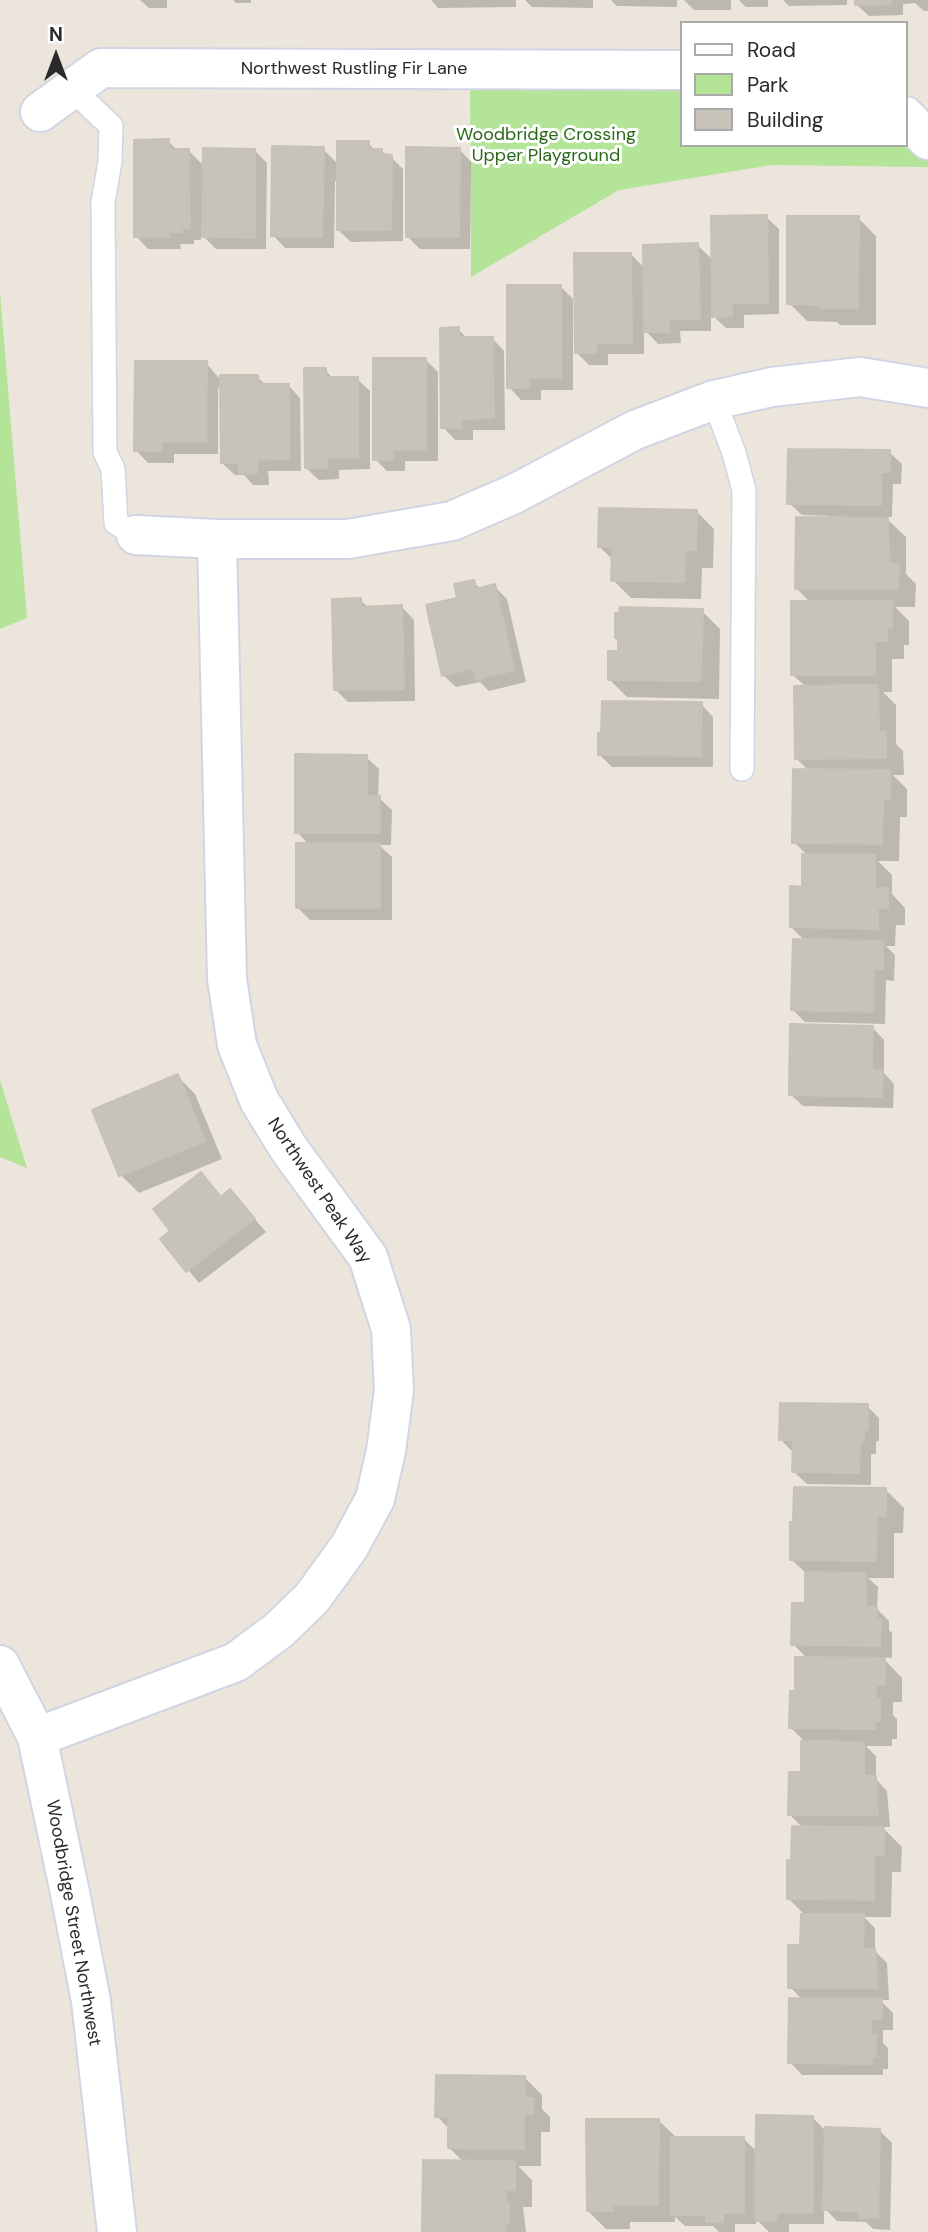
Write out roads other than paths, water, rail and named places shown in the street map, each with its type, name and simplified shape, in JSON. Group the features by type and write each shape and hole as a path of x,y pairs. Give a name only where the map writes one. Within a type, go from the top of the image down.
{"street":[{"name":"Northwest Rustling Fir Lane","path":"40,112 101,68 680,70"},
{"path":"907,118 928,140"},
{"path":"136,535 217,539 348,539 452,522 514,494 635,430 714,400 772,387 860,377 928,388"},
{"name":"Northwest Peak Way","path":"37,1737 236,1662 279,1630 312,1598 349,1547 375,1499 386,1451 394,1390 391,1329 368,1257 271,1120 259,1100 237,1045 227,979 217,539"},
{"name":"Woodbridge Street Northwest","path":"0,1665 37,1737 91,2001 117,2232"}],"lane":[{"path":"72,89 111,126 110,162 103,202 105,452 113,469 116,523 136,535"},
{"path":"714,400 734,453 744,490 742,769"}],"park label":[{"name":"Woodbridge Crossing Upper Playground","path":"546,145"}]}
